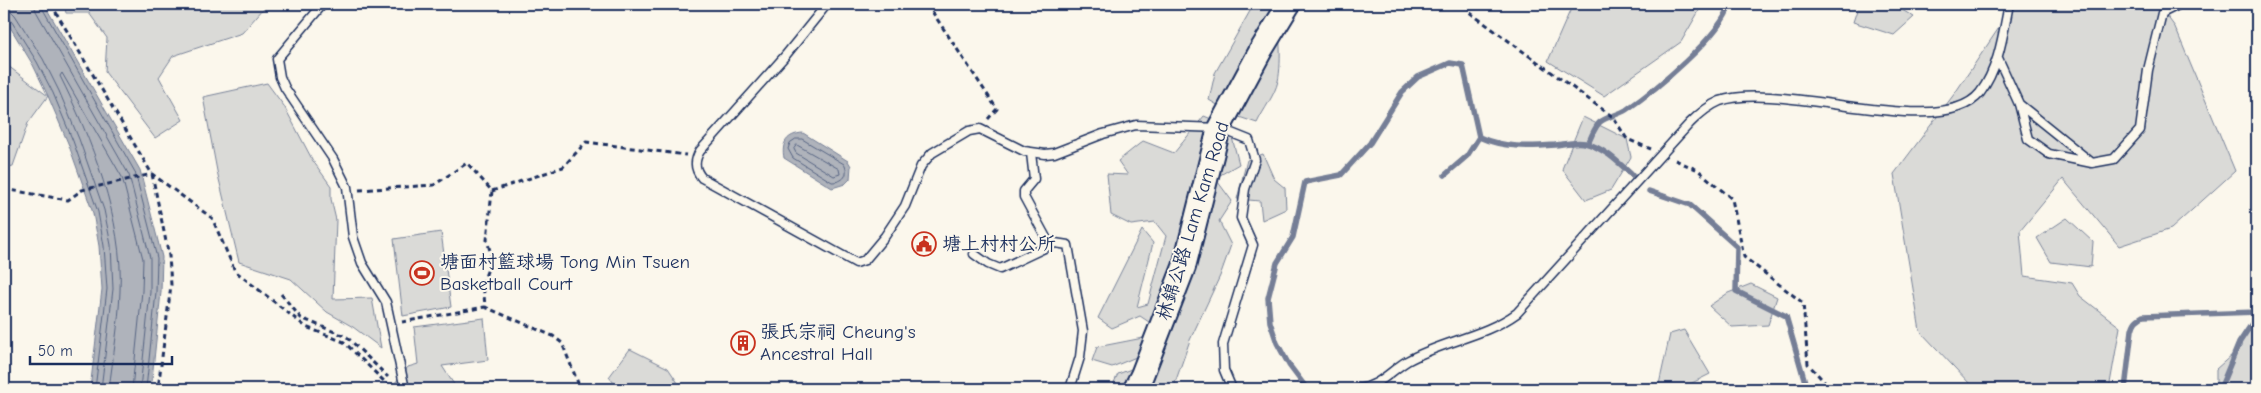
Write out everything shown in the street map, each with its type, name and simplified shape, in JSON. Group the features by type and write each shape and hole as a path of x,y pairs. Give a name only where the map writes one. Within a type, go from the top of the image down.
{"main road":[{"name":"林錦公路 Lam Kam Road","path":"1134,389 1142,374 1184,267 1220,128 1260,50 1288,4"}],"lane":[{"path":"323,4 278,59 280,77 291,99 333,159 347,187 353,237 362,263 386,302 405,389"},
{"path":"827,4 785,56 697,156 696,169 702,178 856,263 866,260 885,236 905,206 921,166 932,153 969,131 980,129 1032,153 1054,153 1103,134 1136,125 1154,124 1220,128 1249,140 1255,160 1245,189 1241,218 1253,245 1223,344 1224,370 1232,389"},
{"path":"1358,389 1371,388 1406,362 1430,350 1492,328 1517,313 1690,123 1709,107 1731,99 1760,96 1904,111 1942,112 1958,108 1980,93 1998,58 2009,4"},
{"path":"1998,58 2020,104 2028,139 2049,154 2092,163 2114,159 2140,130 2148,70 2162,14 2180,4"},
{"path":"2020,104 2092,163"},
{"path":"1032,153 1034,180 1024,191 1024,197 1050,245"},
{"path":"974,254 988,264 1000,269 1050,245 1064,243 1068,245 1082,321 1080,357 1070,389"}],"path":[{"path":"51,4 152,174 169,256 171,286 158,389"},
{"path":"927,4 997,109 980,129"},
{"path":"1470,4 1469,12 1613,116 1627,139 1654,150"},
{"path":"492,191 563,166 586,142 697,156"},
{"path":"1671,158 1698,170 1732,199 1744,257 1802,303 1808,364 1831,389"},
{"path":"357,190 434,185 466,164 492,191 487,240 492,258 483,282 486,308"},
{"path":"4,189 68,200 82,190 152,174 212,218 235,271 306,327 344,342 392,389"},
{"path":"281,294 301,318 347,337 391,378"},
{"path":"390,324 486,308 553,336 562,343 578,384 578,389"}],"shaded area":[{"path":"64,4 305,4 302,6 264,8 242,33 173,56 159,77 183,120 155,138 105,72 107,38 89,13 66,13"},
{"path":"1254,4 1271,4 1277,19 1280,53 1276,86 1257,123 1236,116 1209,100 1215,73"},
{"path":"1573,4 1703,4 1681,42 1604,96 1548,61"},
{"path":"1859,4 1892,4 1914,17 1894,35 1853,22"},
{"path":"2015,4 2158,4 2175,27 2235,171 2171,229 2119,246 2063,179 2020,231 2024,276 2072,283 2080,296 2120,327 2109,389 1983,389 1970,384 1920,331 1894,174 1955,93"},
{"path":"4,63 48,96 28,123 13,166 4,168"},
{"path":"267,83 284,106 313,161 331,186 331,199 336,220 333,299 372,298 381,348 353,327 327,312 291,279 239,262 217,171 203,97"},
{"path":"1204,116 1229,126 1239,164 1215,178 1232,201 1219,221 1231,245 1220,276 1190,340 1175,383 1182,389 1111,389 1118,374 1139,366 1141,355 1112,367 1092,361 1097,347 1148,337 1152,324 1140,316 1112,328 1098,318 1142,230 1153,243 1137,307 1148,304 1166,236 1155,222 1131,225 1111,215 1107,174 1128,175 1118,161 1143,141 1174,153"},
{"path":"1583,117 1627,139 1631,157 1611,190 1586,200 1562,169"},
{"path":"1263,154 1274,179 1285,188 1286,209 1262,220 1260,201 1237,199 1247,160"},
{"path":"2067,218 2093,242 2091,267 2051,262 2037,238"},
{"name":"塘面村籃球場 Tong Min Tsuen Basketball Court","path":"441,232 451,307 403,316 394,239"},
{"path":"1751,284 1777,297 1768,325 1732,327 1709,306 1728,293"},
{"path":"484,318 488,360 442,366 457,389 390,389 408,367 418,364 414,327"},
{"path":"1684,330 1710,374 1680,389 1658,389 1670,334"},
{"path":"2257,330 2257,384 2254,389 2216,389 2216,369 2241,347 2243,333"},
{"path":"630,349 668,368 682,389 619,389 609,377"}],"water":[{"path":"4,4 44,4 140,170 162,257 161,292 151,389 90,389 102,289 99,246 93,213 68,143 48,96 33,65 4,17"},
{"path":"803,133 848,161 851,166 850,179 845,184 832,188 784,158 783,148 786,140 793,135"}],"waterway":[{"path":"1588,144 1599,123 1626,110 1653,90 1686,61 1714,31 1730,4"},
{"path":"1307,389 1289,365 1277,343 1270,322 1268,298 1277,263 1293,237 1305,182 1341,175 1370,143 1402,92 1418,77 1450,63 1463,65 1479,137 1488,141 1516,146 1585,143 1605,152 1632,175"},
{"path":"1445,175 1467,156 1479,137"},
{"path":"1649,191 1690,205 1737,247 1736,291 1786,316 1807,389"},
{"path":"2125,389 2132,330 2136,322 2143,316 2257,312"},
{"path":"2220,389 2239,343 2257,316"}],"place":[{"name":"塘上村村公所","path":"924,244"},
{"name":"塘面村籃球場 Tong Min Tsuen Basketball Court","path":"422,273"},
{"name":"張氏宗祠 Cheung's Ancestral Hall","path":"743,343"}]}
